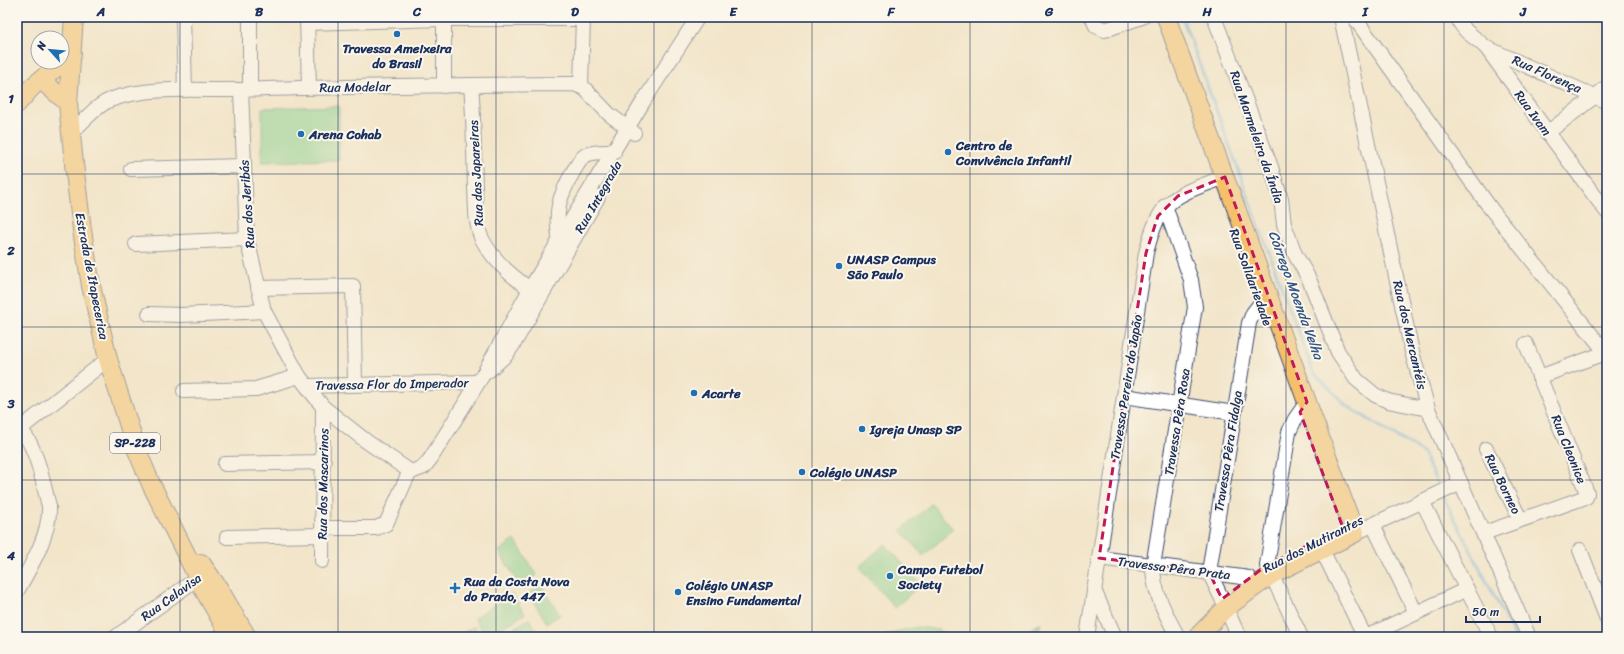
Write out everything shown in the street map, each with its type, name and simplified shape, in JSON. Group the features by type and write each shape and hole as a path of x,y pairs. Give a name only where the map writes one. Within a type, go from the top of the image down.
{"main road":[{"name":"Estrada de Itapecerica","path":"74,17 68,102 82,230 91,286 108,359 136,448 151,484 202,574 231,637"},
{"name":"Rua Solidariedade","path":"1155,17 1220,178 1349,531"},
{"name":"Rua Solidariedade","path":"1166,17 1220,178 1260,304 1304,407"},
{"path":"17,104 41,80 72,55"},
{"path":"41,80 68,102"},
{"name":"Rua dos Mutirantes","path":"1197,637 1224,604 1249,578 1322,550 1349,531"},
{"name":"Rua dos Mutirantes","path":"1184,637 1269,570 1349,531"},
{"name":"Estrada de Itapecerica","path":"202,574 248,637"}],"street":[{"path":"183,17 185,90"},
{"name":"Rua dos Jeribás","path":"250,17 243,166 247,239 264,311 303,381 324,407 366,441 411,472"},
{"name":"Rua Integrada","path":"481,378 514,345 631,131 663,69 698,17"},
{"name":"Rua Integrada","path":"227,537 376,528 386,524 406,478 411,472 424,467 431,458 481,378 530,290 614,152 631,131 709,17"},
{"path":"1092,17 1096,26 1104,30 1142,17"},
{"name":"Rua Marmeleira da Índia","path":"1214,17 1271,167 1281,200 1284,224 1295,254 1309,280 1338,352 1356,379 1375,395 1388,401 1428,410"},
{"name":"Rua dos Mercantéis","path":"1341,17 1404,317 1428,410 1456,480 1484,533 1529,637"},
{"path":"1354,17 1491,209 1606,354 1539,377"},
{"name":"Rua Ivam","path":"1457,17 1469,35 1486,47 1547,133 1607,212"},
{"path":"444,18 444,86"},
{"path":"309,87 312,20 582,18 581,86 609,114 631,131"},
{"name":"Rua Florença","path":"1486,47 1603,95"},
{"name":"Rua Modelar","path":"71,132 100,106 110,100 141,93 185,90 246,90 309,87 574,84 581,86"},
{"name":"Rua das Japareiras","path":"471,85 476,202 480,233 490,251 501,264 512,276 530,290"},
{"path":"1547,133 1603,95"},
{"path":"560,242 558,216 560,196 580,161 584,156 590,154 614,152"},
{"path":"131,169 243,166"},
{"name":"Travessa Pereira do Japão","path":"1086,637 1146,253 1154,225 1165,206 1185,192 1220,178"},
{"name":"Travessa Pêra Rosa","path":"1165,206 1194,292 1194,317 1153,566 1153,575 1159,600 1178,637"},
{"path":"136,244 247,239"},
{"path":"258,288 353,286 355,383"},
{"name":"Travessa Pêra Fidalga","path":"1209,572 1249,323 1253,313 1260,304"},
{"path":"149,314 181,315 264,311"},
{"name":"Rua Cleonice","path":"1484,533 1520,519 1586,497 1587,493 1526,344"},
{"path":"17,591 40,545 48,526 50,514 49,506 30,443 25,433 19,428 108,359"},
{"name":"Travessa Flor do Imperador","path":"184,391 256,389 303,381 355,383 481,378"},
{"path":"1124,396 1234,413"},
{"name":"Rua dos Mascarinos","path":"322,560 324,407"},
{"path":"1301,637 1269,570 1289,432 1304,407"},
{"name":"Rua Borneo","path":"1486,449 1520,519"},
{"path":"225,464 324,462"},
{"name":"Rua dos Mutirantes","path":"1349,531 1456,480"},
{"path":"1422,497 1491,637"},
{"name":"Rua dos Mutirantes","path":"1349,531 1373,525 1422,497"},
{"path":"1373,525 1416,613"},
{"path":"1322,550 1365,637 1467,589"},
{"path":"1580,550 1607,619"},
{"name":"Travessa Pêra Prata","path":"1099,558 1249,578"},
{"path":"1209,572 1239,637"},
{"name":"Rua Celavisa","path":"116,637 202,574"},
{"path":"1094,590 1115,637"}],"highlighted area":[{"path":"1225,177 1307,402 1300,412 1343,528 1267,565 1222,599 1209,572 1099,558 1146,253 1158,216 1178,196"}],"green space":[{"name":"Arena Cohab","path":"339,106 339,160 262,162 262,108"},
{"path":"931,504 953,529 923,556 901,530"},
{"path":"515,540 537,575 520,586 499,551"},
{"name":"Campo Futebol Society","path":"885,544 921,584 895,608 859,567"},
{"path":"541,585 560,615 547,623 529,594"},
{"path":"512,594 525,614 487,637 474,618"},
{"path":"528,619 541,637 502,637"},
{"path":"1041,622 1038,637 1019,637"},
{"path":"474,626 481,637 463,637 461,635"},
{"path":"918,627 939,630 953,637 883,637 898,631"}],"waterway":[{"name":"Córrego Moenda Velha","path":"1182,17 1313,372 1347,406 1423,453 1440,489"},
{"name":"Córrego Moenda Velha","path":"1443,496 1515,637"}],"place":[{"name":"Travessa Ameixeira do Brasil","path":"397,34"},
{"name":"Arena Cohab","path":"301,134"},
{"name":"Centro de Convivência Infantil","path":"948,152"},
{"name":"UNASP Campus São Paulo","path":"839,266"},
{"name":"Acarte","path":"694,393"},
{"name":"Igreja Unasp SP","path":"862,429"},
{"name":"Colégio UNASP","path":"802,472"},
{"name":"Campo Futebol Society","path":"890,576"},
{"name":"Rua da Costa Nova do Prado, 447","path":"455,588"},
{"name":"Colégio UNASP Ensino Fundamental","path":"678,592"}]}
